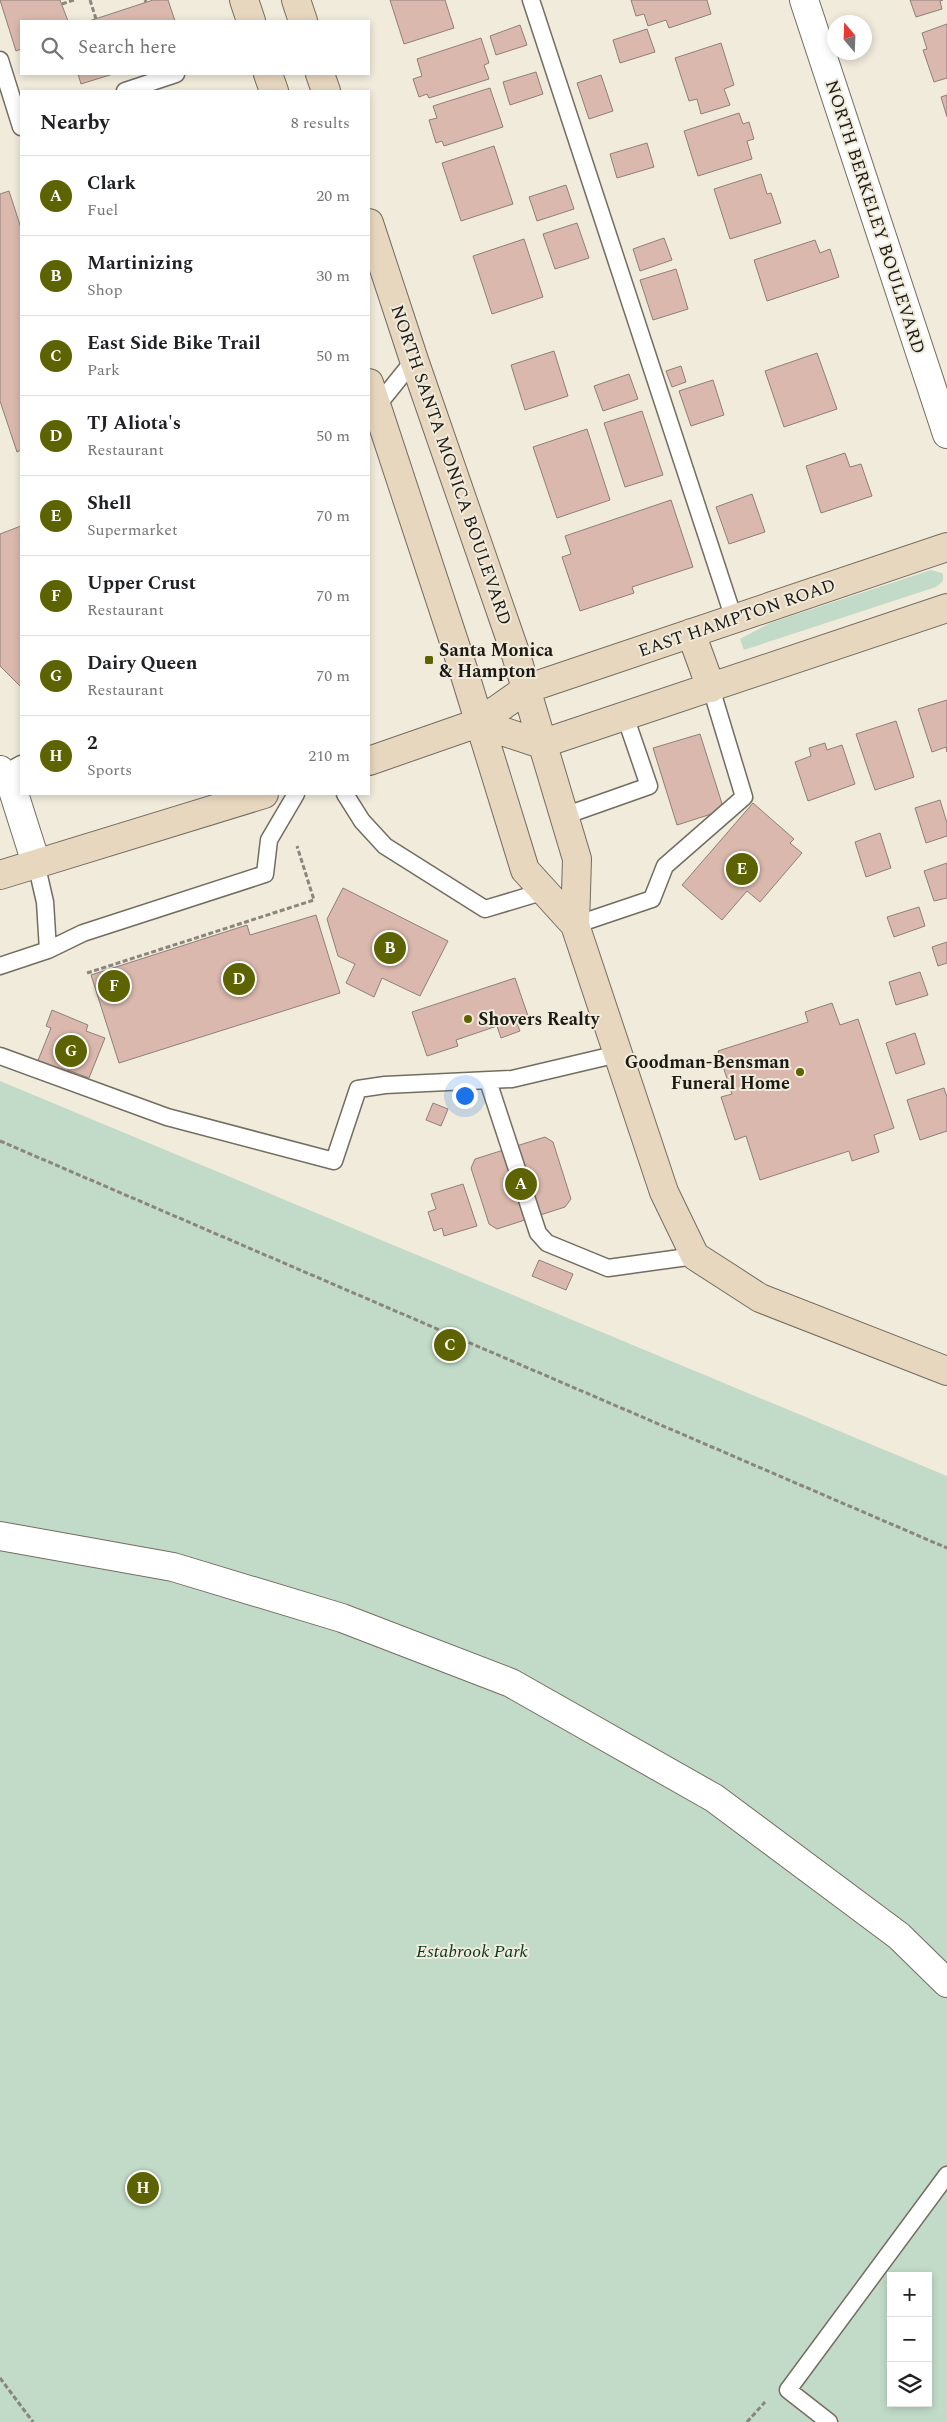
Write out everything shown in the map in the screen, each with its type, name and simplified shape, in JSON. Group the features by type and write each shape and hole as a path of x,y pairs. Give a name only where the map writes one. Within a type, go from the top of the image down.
{"street":[{"path":"244,0 251,20"},
{"path":"296,0 303,20"},
{"name":"NORTH BERKELEY BOULEVARD","path":"804,0 947,434"},
{"path":"268,75 274,90"},
{"path":"320,75 326,90"},
{"name":"NORTH SANTA MONICA BOULEVARD","path":"370,225 414,360 516,655 541,744 577,859 575,924"},
{"path":"371,399 464,672 478,723 525,870 575,924 664,1192 695,1256 760,1298 947,1371"},
{"name":"EAST HAMPTON ROAD","path":"370,761 478,723 526,689 947,547"},
{"path":"478,723 541,744 947,608"},
{"path":"691,633 711,688"},
{"path":"8,770 36,864"},
{"path":"0,875 261,795"},
{"path":"0,1536 173,1567 342,1618 511,1683 714,1798 899,1936 947,1983"}],"lane":[{"path":"531,0 734,619"},
{"path":"0,60 20,124"},
{"path":"128,90 173,75"},
{"path":"371,399 414,360"},
{"path":"575,924 652,899 665,866 744,797 711,688"},
{"path":"564,816 649,786 626,716"},
{"path":"0,966 48,950 83,933 265,874 269,840 295,795"},
{"path":"346,795 362,821 385,846 485,909 545,891"},
{"path":"36,864 45,902 48,950"},
{"path":"0,1056 167,1117 334,1161 358,1089 385,1085 512,1079 618,1054"},
{"path":"488,1080 538,1233 547,1243 608,1268 695,1256"},
{"path":"829,2422 788,2390 947,2175"}],"path":[{"path":"62,4 74,0"},
{"path":"90,0 96,19"},
{"path":"87,973 314,900 296,843"},
{"path":"0,1141 947,1548"},
{"path":"0,2378 33,2422"}],"green space":[{"path":"931,570 943,575 942,581 936,587 744,650 740,639 770,623"},
{"name":"Estabrook Park","path":"0,1081 947,1476 947,2422 0,2422"}],"building":[{"path":"0,0 60,0 68,20 20,20 20,49 16,51"},
{"path":"153,0 168,0 175,20 92,20"},
{"path":"390,0 445,0 454,28 404,44"},
{"path":"631,0 707,0 711,14 669,28 666,20 648,26 644,14 636,16"},
{"path":"910,0 943,0 940,1 942,9 916,17"},
{"path":"947,24 947,78 934,82 923,50 927,49 922,33"},
{"path":"520,25 527,45 496,55 490,36"},
{"path":"647,29 655,52 620,63 613,40"},
{"path":"481,38 489,63 484,65 489,79 429,98 427,94 419,97 413,79 422,76 417,59"},
{"path":"721,43 734,85 724,89 730,105 701,114 697,99 689,101 675,58"},
{"path":"536,72 543,94 510,105 503,82"},
{"path":"78,75 110,75 81,84"},
{"path":"601,75 613,111 589,119 577,83"},
{"path":"490,88 503,127 444,146 442,141 436,143 429,120 437,118 433,106"},
{"path":"947,95 947,117 941,97"},
{"path":"739,113 743,124 749,122 754,139 747,141 752,159 698,176 684,131"},
{"path":"647,143 654,167 617,178 610,154"},
{"path":"494,146 513,204 461,221 442,163"},
{"path":"761,174 767,194 771,193 781,223 730,239 714,189"},
{"path":"566,185 574,209 537,221 529,197"},
{"path":"9,191 20,225 20,450 17,452 0,401 0,194"},
{"path":"577,223 589,258 555,269 543,234"},
{"path":"664,238 672,260 640,271 633,249"},
{"path":"524,239 543,297 492,314 473,256"},
{"path":"815,240 820,253 830,249 839,277 767,301 754,260"},
{"path":"676,269 688,309 653,320 640,280"},
{"path":"554,351 568,396 525,410 511,365"},
{"path":"817,353 837,409 784,427 765,371"},
{"path":"681,366 686,382 672,387 666,371"},
{"path":"629,374 638,399 603,411 594,386"},
{"path":"713,380 724,415 691,426 679,391"},
{"path":"642,411 663,475 625,487 604,423"},
{"path":"587,429 610,500 557,518 533,447"},
{"path":"845,453 850,467 861,464 872,496 821,513 806,466"},
{"path":"752,494 765,532 729,544 716,507"},
{"path":"671,500 693,567 632,587 634,593 580,611 562,557 571,554 565,536"},
{"path":"20,526 20,686 0,666 0,534"},
{"path":"947,700 947,752 946,747 932,752 918,709"},
{"path":"896,721 914,777 875,790 856,734"},
{"path":"700,734 724,810 677,825 653,748"},
{"path":"825,743 827,750 842,745 855,784 808,801 795,762 811,756 809,748"},
{"path":"940,800 947,823 947,836 926,843 915,808"},
{"path":"753,803 794,839 790,843 802,853 760,902 747,891 722,920 682,885"},
{"path":"880,833 891,868 866,877 855,842"},
{"path":"947,863 947,898 934,901 924,871"},
{"path":"343,888 448,941 420,996 382,978 374,997 346,983 355,964 338,956 327,919"},
{"path":"919,907 925,926 894,937 887,917"},
{"path":"316,915 340,993 119,1063 91,975 247,925 250,935"},
{"path":"947,942 947,963 938,966 932,947"},
{"path":"920,972 928,995 896,1005 889,982"},
{"name":"Shovers Realty","path":"515,978 528,1016 516,1021 520,1031 501,1038 497,1026 456,1040 458,1046 427,1056 412,1012"},
{"name":"Goodman-Bensman Funeral Home","path":"832,1003 840,1025 858,1019 894,1128 874,1135 879,1152 852,1161 849,1151 760,1180 746,1136 735,1140 721,1097 732,1094 718,1051 808,1022 805,1012"},
{"path":"52,1010 88,1025 86,1031 105,1038 89,1078 68,1070 66,1075 37,1063 51,1028 46,1026"},
{"path":"915,1033 925,1064 896,1074 886,1043"},
{"path":"944,1088 947,1097 947,1131 920,1140 907,1100"},
{"path":"433,1103 448,1109 441,1126 426,1120"},
{"path":"545,1137 553,1142 571,1199 565,1207 497,1229 489,1224 471,1168 475,1159"},
{"path":"463,1184 477,1226 444,1236 442,1228 434,1231 428,1212 436,1209 431,1194"},
{"path":"539,1260 573,1274 566,1290 532,1276"}],"place":[{"name":"Santa Monica & Hampton","path":"429,660"},
{"name":"Shell","path":"742,869"},
{"name":"Martinizing","path":"390,948"},
{"name":"TJ Aliota's","path":"239,979"},
{"name":"Upper Crust","path":"114,986"},
{"name":"Shovers Realty","path":"468,1019"},
{"name":"Dairy Queen","path":"71,1051"},
{"name":"Goodman-Bensman Funeral Home","path":"800,1072"},
{"name":"Clark","path":"521,1184"},
{"name":"East Side Bike Trail","path":"450,1345"},
{"name":"2","path":"143,2188"}]}
